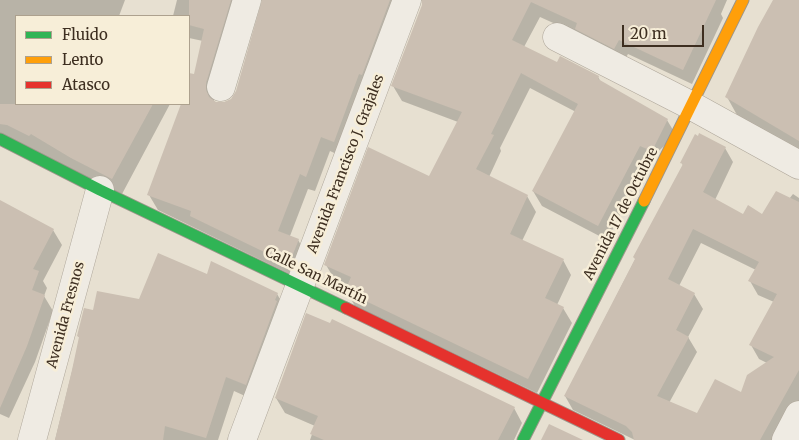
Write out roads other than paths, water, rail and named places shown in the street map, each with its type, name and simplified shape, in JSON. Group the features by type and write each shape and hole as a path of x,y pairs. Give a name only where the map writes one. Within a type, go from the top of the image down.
{"street":[{"path":"221,87 246,0"},
{"name":"Avenida Francisco J. Grajales","path":"242,440 407,0"},
{"name":"Avenida 17 de Octubre","path":"523,440 692,106 743,0"},
{"path":"557,37 692,106 799,165"},
{"name":"Calle San Martín","path":"0,139 100,190 619,440"},
{"name":"Avenida Fresnos","path":"32,440 100,190"},
{"path":"786,440 799,415"}]}
